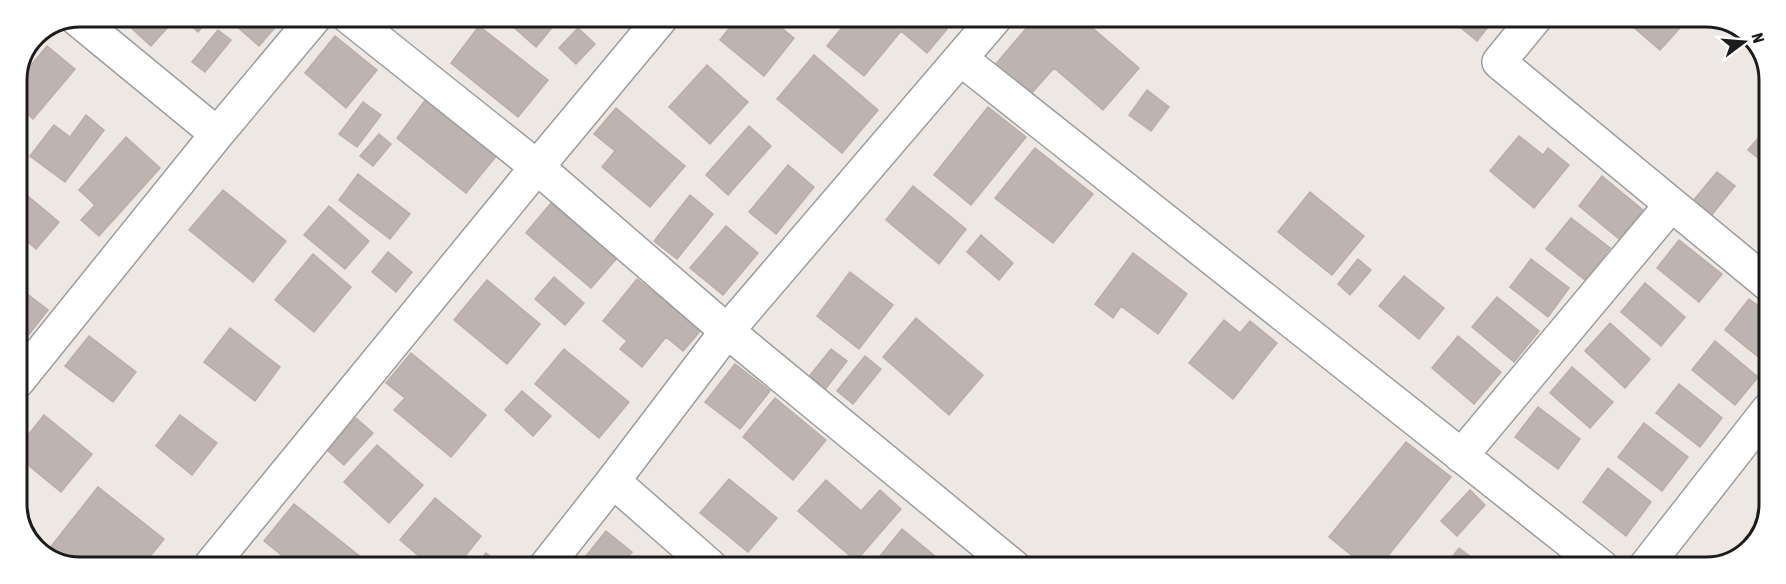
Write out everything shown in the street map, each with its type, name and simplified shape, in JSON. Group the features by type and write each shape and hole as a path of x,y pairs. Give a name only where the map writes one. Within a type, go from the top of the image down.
{"street":[{"path":"87,27 217,134"},
{"path":"27,370 307,27"},
{"path":"362,27 537,167 727,331 1002,557"},
{"path":"218,557 654,27"},
{"path":"553,557 727,331 988,27"},
{"path":"1527,27 1498,62 1759,278"},
{"path":"961,59 1589,557"},
{"path":"1461,456 1671,205"},
{"path":"1653,557 1759,421"},
{"path":"613,481 700,557"}],"building":[{"path":"130,27 168,27 151,46"},
{"path":"192,27 202,27 198,32"},
{"path":"237,27 275,27 259,46"},
{"path":"480,27 548,80 518,117 451,63"},
{"path":"513,27 553,27 536,47"},
{"path":"730,27 780,27 794,38 764,76 720,40"},
{"path":"843,27 944,27 947,29 927,53 901,31 864,76 827,46"},
{"path":"1027,27 1091,27 1139,68 1103,110 1054,68 1030,95 995,65"},
{"path":"1460,27 1488,27 1477,41"},
{"path":"1633,27 1681,27 1660,50"},
{"path":"578,28 595,44 576,64 559,48"},
{"path":"218,30 231,40 205,72 192,62"},
{"path":"335,36 377,70 346,108 305,73"},
{"path":"47,46 75,69 33,119 27,114 29,68"},
{"path":"814,55 878,110 842,153 777,99"},
{"path":"707,65 748,102 710,144 669,107"},
{"path":"1147,90 1169,107 1151,131 1129,115"},
{"path":"426,99 497,155 466,193 397,138"},
{"path":"363,102 381,115 357,147 339,134"},
{"path":"988,107 1026,137 971,205 934,175"},
{"path":"616,108 685,166 650,207 602,167 615,151 594,134"},
{"path":"86,115 104,130 65,182 30,156 54,125 70,137"},
{"path":"749,126 771,146 728,195 706,175"},
{"path":"379,134 391,144 373,166 360,156"},
{"path":"1519,136 1543,155 1548,148 1569,165 1534,208 1490,171"},
{"path":"126,137 160,168 99,236 81,220 95,205 79,190"},
{"path":"1759,137 1759,159 1748,150"},
{"path":"1035,148 1093,194 1053,243 995,198"},
{"path":"788,165 814,187 776,234 749,212"},
{"path":"1717,172 1735,186 1711,216 1693,201"},
{"path":"358,174 410,214 390,239 339,200"},
{"path":"1602,176 1643,210 1619,239 1579,206"},
{"path":"913,186 966,229 939,264 886,220"},
{"path":"223,190 286,241 253,282 189,230"},
{"path":"1310,192 1364,236 1332,275 1278,232"},
{"path":"27,195 59,222 36,249 27,241"},
{"path":"690,195 713,214 677,259 654,241"},
{"path":"551,203 617,258 591,288 526,233"},
{"path":"329,206 369,241 345,269 304,235"},
{"path":"1571,218 1610,248 1585,280 1546,249"},
{"path":"726,226 758,253 723,295 690,268"},
{"path":"981,235 1013,263 999,280 967,252"},
{"path":"1679,240 1722,274 1699,302 1657,268"},
{"path":"388,252 412,272 396,292 372,272"},
{"path":"1133,253 1187,294 1158,334 1121,306 1113,318 1095,304"},
{"path":"313,254 351,287 314,332 275,300"},
{"path":"1358,259 1371,270 1350,295 1338,284"},
{"path":"1531,259 1569,288 1548,317 1510,287"},
{"path":"850,272 893,305 859,349 817,316"},
{"path":"1404,276 1444,308 1419,339 1379,306"},
{"path":"554,277 584,303 565,325 535,299"},
{"path":"637,279 701,330 683,351 666,337 642,367 620,349 627,341 603,321"},
{"path":"487,280 540,324 507,364 454,320"},
{"path":"1645,283 1685,317 1661,346 1621,312"},
{"path":"27,294 48,310 27,337"},
{"path":"1497,297 1539,331 1514,362 1472,327"},
{"path":"1749,299 1759,306 1759,358 1725,330"},
{"path":"916,318 983,375 949,415 883,357"},
{"path":"1224,320 1240,333 1250,321 1277,343 1233,399 1189,363"},
{"path":"1610,323 1650,359 1625,388 1585,351"},
{"path":"230,328 280,367 255,401 204,362"},
{"path":"89,336 136,372 113,402 65,366"},
{"path":"1458,336 1501,372 1474,404 1432,368"},
{"path":"1715,341 1758,377 1735,405 1692,370"},
{"path":"564,349 629,402 599,438 535,384"},
{"path":"831,349 847,361 824,391 808,378"},
{"path":"411,353 486,415 451,457 394,410 405,398 386,383"},
{"path":"865,356 881,369 853,404 837,391"},
{"path":"735,364 770,391 740,429 705,402"},
{"path":"1572,367 1613,402 1590,428 1550,393"},
{"path":"1679,384 1722,418 1700,447 1656,413"},
{"path":"522,391 551,416 533,436 505,410"},
{"path":"775,398 826,440 793,480 743,437"},
{"path":"1538,407 1580,439 1558,469 1515,437"},
{"path":"44,415 92,454 61,492 27,464 27,436"},
{"path":"180,415 217,443 192,475 156,446"},
{"path":"356,418 373,433 344,465 327,450"},
{"path":"1644,423 1688,457 1662,491 1618,457"},
{"path":"1406,442 1451,477 1387,557 1354,557 1329,537"},
{"path":"377,445 423,485 389,523 344,482"},
{"path":"1608,468 1651,502 1626,536 1583,502"},
{"path":"729,479 777,518 748,552 700,513"},
{"path":"826,480 861,511 880,490 901,509 859,557 851,557 798,511"},
{"path":"98,487 164,539 149,557 73,557 50,547"},
{"path":"1470,490 1485,505 1457,536 1441,521"},
{"path":"435,498 481,536 464,557 420,557 400,540"},
{"path":"294,504 361,557 284,557 264,541"},
{"path":"902,529 936,557 879,557"},
{"path":"606,531 632,552 628,557 585,557"},
{"path":"1459,548 1471,557 1452,557"}]}
